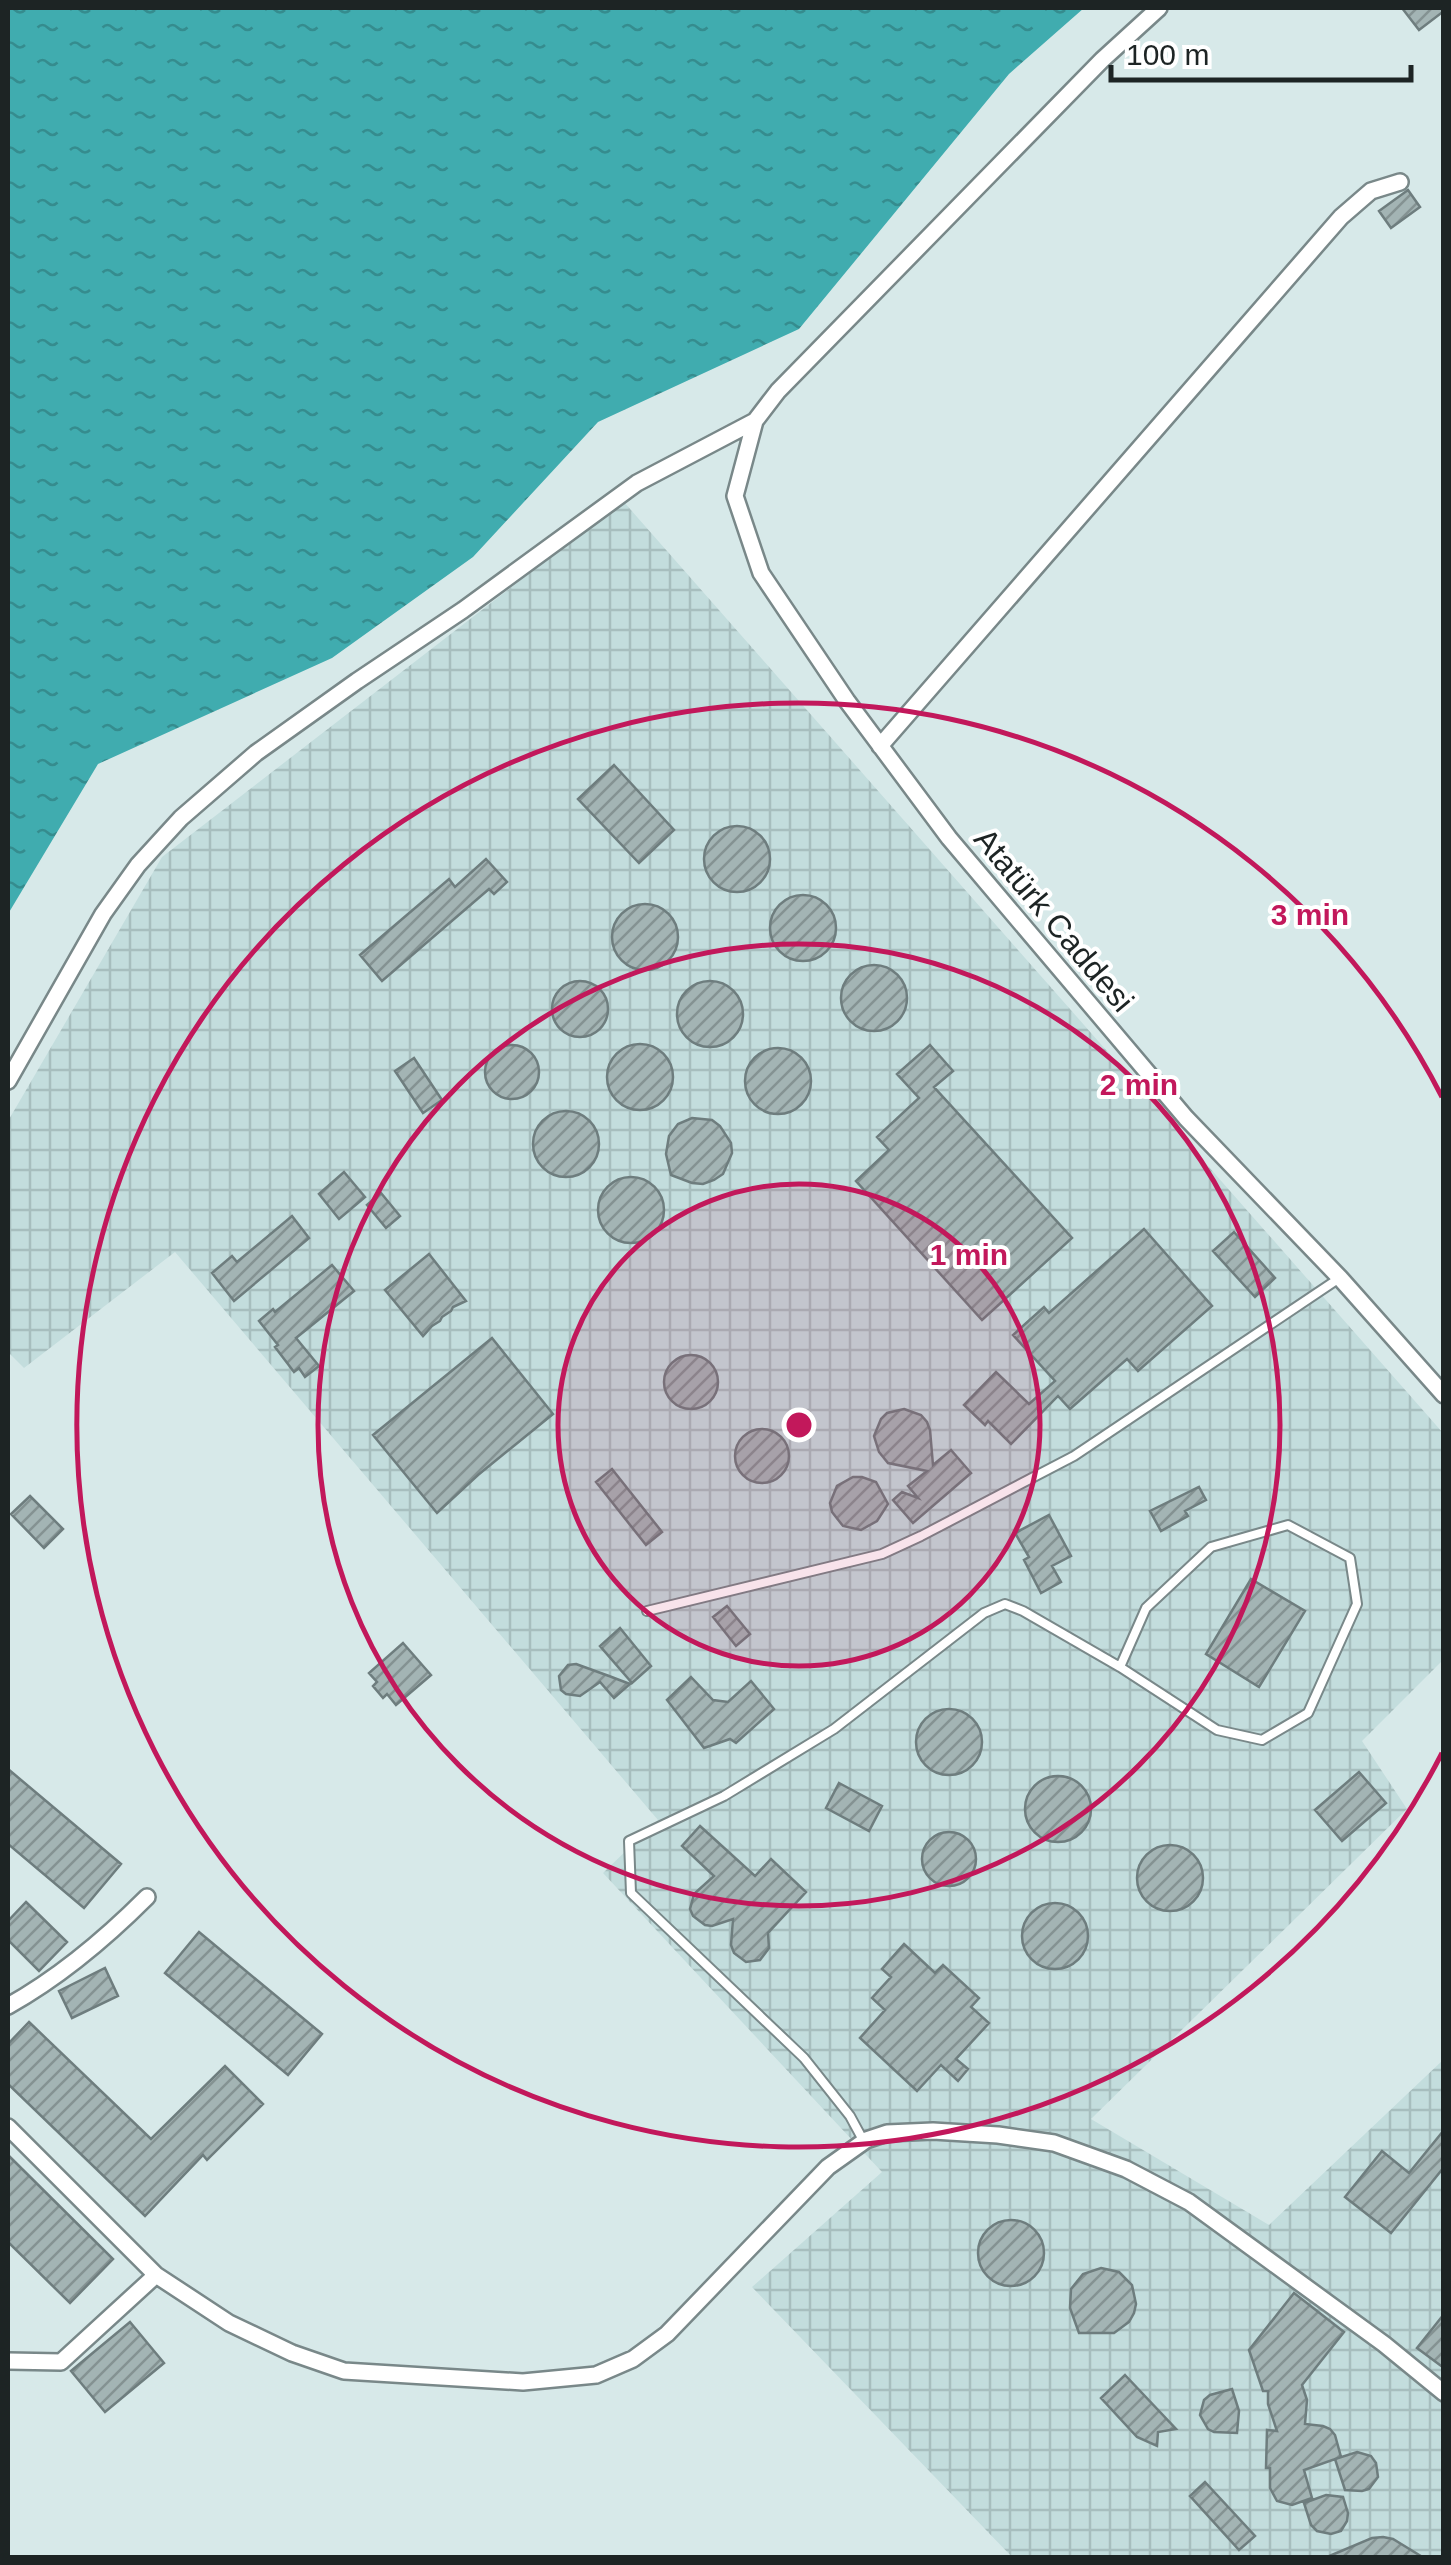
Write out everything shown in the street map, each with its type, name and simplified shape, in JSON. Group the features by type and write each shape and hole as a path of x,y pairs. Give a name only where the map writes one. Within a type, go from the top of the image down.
{"street":[{"path":"8,1081 103,914 138,865 181,818 256,753 463,610 637,483 755,421 778,392 1102,60 1159,8"},
{"path":"880,746 1341,217 1371,191 1400,182"},
{"name":"Atatürk Caddesi","path":"755,421 736,496 760,573 847,701 949,838 1186,1118 1340,1278 1444,1395"},
{"path":"8,2006 46,1984 110,1934 147,1897"},
{"path":"8,2127 156,2274 229,2323 292,2353 344,2371 523,2382 596,2375 633,2359 667,2334 828,2167 864,2142 887,2133 934,2131 998,2134 1054,2143 1126,2169 1189,2202 1384,2344 1444,2393"},
{"path":"8,2361 60,2362 156,2274"}],"lane":[{"path":"647,1612 882,1554 921,1536 1074,1456 1340,1278"},
{"path":"864,2142 850,2116 804,2058 631,1893 628,1841 724,1796 834,1730 984,1613 1005,1604 1120,1668 1217,1730 1262,1740 1308,1713 1357,1604 1350,1558 1288,1525 1211,1547 1146,1608 1120,1668"}],"shaded area":[{"path":"623,501 1443,1433 1443,1660 1362,1741 1407,1809 1091,2119 1269,2225 1443,2060 1443,2557 1012,2557 752,2287 882,2172 603,1873 658,1820 175,1252 24,1368 8,1352 8,1121 162,857"}],"water":[{"path":"8,8 1084,8 1009,74 799,329 598,422 473,557 332,658 98,764 8,914"}],"building":[{"path":"1402,8 1444,8 1444,11 1419,30"},
{"path":"1408,190 1420,207 1391,228 1379,211"},
{"path":"614,765 674,830 639,863 578,799"},
{"path":"737,826 760,836 770,859 760,882 737,892 714,882 704,859 714,836"},
{"path":"486,859 507,882 494,894 489,889 382,981 360,955 449,879 455,887"},
{"path":"803,895 826,905 836,928 826,951 803,961 780,951 770,928 780,905"},
{"path":"645,904 668,914 678,937 668,960 645,970 622,960 612,937 622,914"},
{"path":"874,965 897,975 907,998 897,1021 874,1031 851,1021 841,998 851,975"},
{"path":"580,981 600,989 608,1009 600,1029 580,1037 560,1029 552,1009 560,989"},
{"path":"710,981 733,991 743,1014 733,1037 710,1047 687,1037 677,1014 687,991"},
{"path":"640,1044 663,1054 673,1077 663,1100 640,1110 617,1100 607,1077 617,1054"},
{"path":"512,1045 531,1053 539,1072 531,1091 512,1099 493,1091 485,1072 493,1053"},
{"path":"930,1045 953,1071 934,1087 1072,1238 982,1320 856,1181 889,1150 877,1137 919,1098 897,1074"},
{"path":"778,1048 801,1058 811,1081 801,1104 778,1114 755,1104 745,1081 755,1058"},
{"path":"414,1058 442,1100 423,1113 395,1071"},
{"path":"566,1111 589,1121 599,1144 589,1167 566,1177 543,1167 533,1144 543,1121"},
{"path":"692,1118 712,1120 731,1143 732,1153 723,1174 703,1184 671,1175 666,1154 669,1136 678,1124"},
{"path":"344,1172 365,1197 339,1219 319,1194"},
{"path":"631,1177 654,1187 664,1210 654,1233 631,1243 608,1233 598,1210 608,1187"},
{"path":"381,1193 400,1216 386,1228 367,1205"},
{"path":"292,1216 309,1238 234,1301 212,1273 232,1256 237,1262"},
{"path":"1144,1229 1212,1306 1138,1371 1127,1359 1070,1409 1058,1396 1011,1444 988,1421 985,1425 964,1405 996,1372 1029,1404 1055,1381 1013,1335 1044,1307 1049,1313"},
{"path":"1234,1232 1275,1278 1255,1297 1213,1251"},
{"path":"429,1254 466,1301 453,1307 423,1336 385,1290"},
{"path":"332,1265 354,1291 296,1338 319,1366 305,1377 299,1368 294,1372 259,1321"},
{"path":"492,1338 553,1414 437,1513 373,1435"},
{"path":"691,1355 710,1363 718,1382 710,1401 691,1409 672,1401 664,1382 672,1363"},
{"path":"904,1409 921,1415 927,1422 933,1465 951,1450 971,1473 913,1523 893,1500 902,1492 918,1498 908,1486 927,1471 888,1463 874,1436 887,1413"},
{"path":"762,1429 781,1437 789,1456 781,1475 762,1483 743,1475 735,1456 743,1437"},
{"path":"612,1469 662,1532 646,1545 596,1482"},
{"path":"853,1477 876,1482 888,1504 877,1521 861,1530 843,1526 830,1503 837,1486"},
{"path":"1199,1487 1206,1500 1161,1531 1150,1511"},
{"path":"30,1496 63,1529 44,1548 11,1514"},
{"path":"1049,1515 1071,1556 1052,1566 1061,1582 1041,1593 1024,1560 1029,1557 1015,1533"},
{"path":"1251,1579 1305,1611 1259,1687 1206,1654"},
{"path":"727,1606 750,1634 736,1646 713,1617"},
{"path":"620,1628 651,1666 632,1683 600,1646"},
{"path":"403,1643 431,1675 396,1705 387,1694 383,1698 369,1673"},
{"path":"576,1664 630,1684 614,1698 600,1682 580,1696 566,1694 561,1690 559,1676 568,1665"},
{"path":"691,1677 713,1700 728,1702 751,1681 774,1709 736,1743 730,1739 704,1748 667,1700"},
{"path":"949,1709 972,1719 982,1742 972,1765 949,1775 926,1765 916,1742 926,1719"},
{"path":"8,1769 121,1864 84,1908 8,1844"},
{"path":"1359,1772 1386,1803 1342,1841 1315,1810"},
{"path":"1058,1776 1081,1786 1091,1809 1081,1832 1058,1842 1035,1832 1025,1809 1035,1786"},
{"path":"839,1783 882,1806 869,1831 826,1808"},
{"path":"700,1826 755,1876 771,1859 806,1892 768,1933 769,1948 760,1960 746,1962 734,1953 733,1919 712,1926 693,1916 690,1909 694,1894 714,1876 682,1846"},
{"path":"949,1832 968,1840 976,1859 968,1878 949,1886 930,1878 922,1859 930,1840"},
{"path":"1170,1845 1193,1855 1203,1878 1193,1901 1170,1911 1147,1901 1137,1878 1147,1855"},
{"path":"26,1902 67,1942 39,1971 8,1940 8,1921"},
{"path":"1055,1903 1078,1913 1088,1936 1078,1959 1055,1969 1032,1959 1022,1936 1032,1913"},
{"path":"199,1932 322,2034 288,2075 165,1973"},
{"path":"904,1944 935,1973 943,1965 979,1998 971,2007 989,2023 956,2059 968,2069 958,2081 941,2065 917,2091 860,2038 885,2010 872,1998 891,1977 882,1969"},
{"path":"105,1968 118,1996 72,2018 59,1991"},
{"path":"29,2022 151,2139 225,2066 263,2104 207,2160 203,2155 145,2216 8,2084 8,2044"},
{"path":"1444,2130 1444,2167 1391,2233 1345,2197 1382,2151 1409,2173"},
{"path":"8,2155 113,2259 70,2303 8,2242"},
{"path":"1011,2220 1035,2229 1044,2253 1035,2277 1011,2286 987,2277 978,2253 987,2229"},
{"path":"1101,2268 1119,2272 1132,2285 1134,2313 1114,2333 1079,2333 1070,2308 1071,2289 1083,2274"},
{"path":"1294,2293 1344,2332 1302,2385 1307,2400 1305,2424 1330,2429 1341,2457 1304,2470 1312,2498 1292,2505 1277,2501 1270,2488 1267,2430 1277,2431 1268,2391 1263,2391 1249,2350"},
{"path":"1444,2314 1444,2368 1417,2348"},
{"path":"130,2322 164,2363 105,2412 71,2371"},
{"path":"1125,2375 1176,2429 1158,2432 1157,2446 1137,2437 1101,2398"},
{"path":"1232,2389 1239,2411 1237,2433 1208,2429 1200,2415 1204,2400"},
{"path":"1357,2452 1371,2456 1378,2477 1369,2489 1345,2490 1335,2459"},
{"path":"1205,2482 1255,2536 1239,2550 1190,2496"},
{"path":"1326,2495 1343,2497 1348,2513 1341,2531 1331,2534 1317,2531 1311,2525 1304,2503"},
{"path":"1383,2537 1424,2558 1327,2557 1372,2538"}]}
